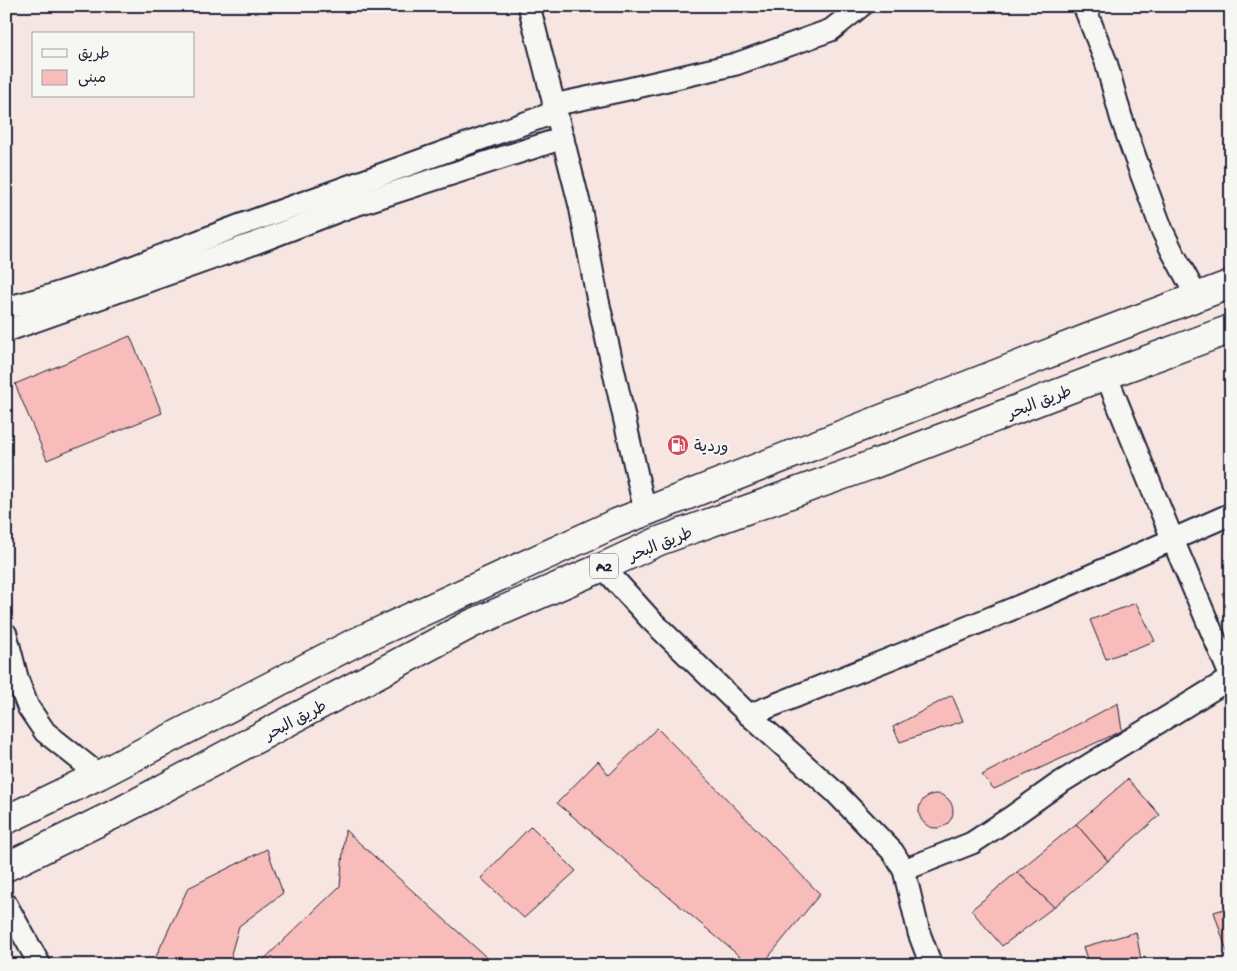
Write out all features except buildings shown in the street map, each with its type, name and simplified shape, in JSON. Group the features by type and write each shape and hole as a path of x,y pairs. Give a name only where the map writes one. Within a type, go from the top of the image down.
{"highway":[{"name":"A2","path":"6,820 99,775 352,644 614,524 1088,338 1231,284"},
{"name":"طريق البحر","path":"6,867 122,811 471,624 659,541 874,464 1231,329"},
{"path":"645,511 659,541"},
{"path":"33,807 51,845"}],"street":[{"path":"529,6 580,206 596,296 645,511"},
{"path":"6,308 32,302 124,270 555,108 736,64 831,30 861,6"},
{"path":"1084,6 1106,62 1134,157 1162,230 1197,297"},
{"path":"6,331 250,245 349,207 562,138"},
{"path":"904,870 972,843 1058,784 1231,678 1106,375"},
{"path":"750,715 1002,613 1231,514"},
{"path":"602,567 651,620 750,715 835,792 893,852 904,870 919,932 931,965"},
{"path":"6,634 18,681 28,707 45,732 99,775"},
{"path":"6,904 40,965"}],"place":[{"name":"وردية","path":"678,445"}]}
